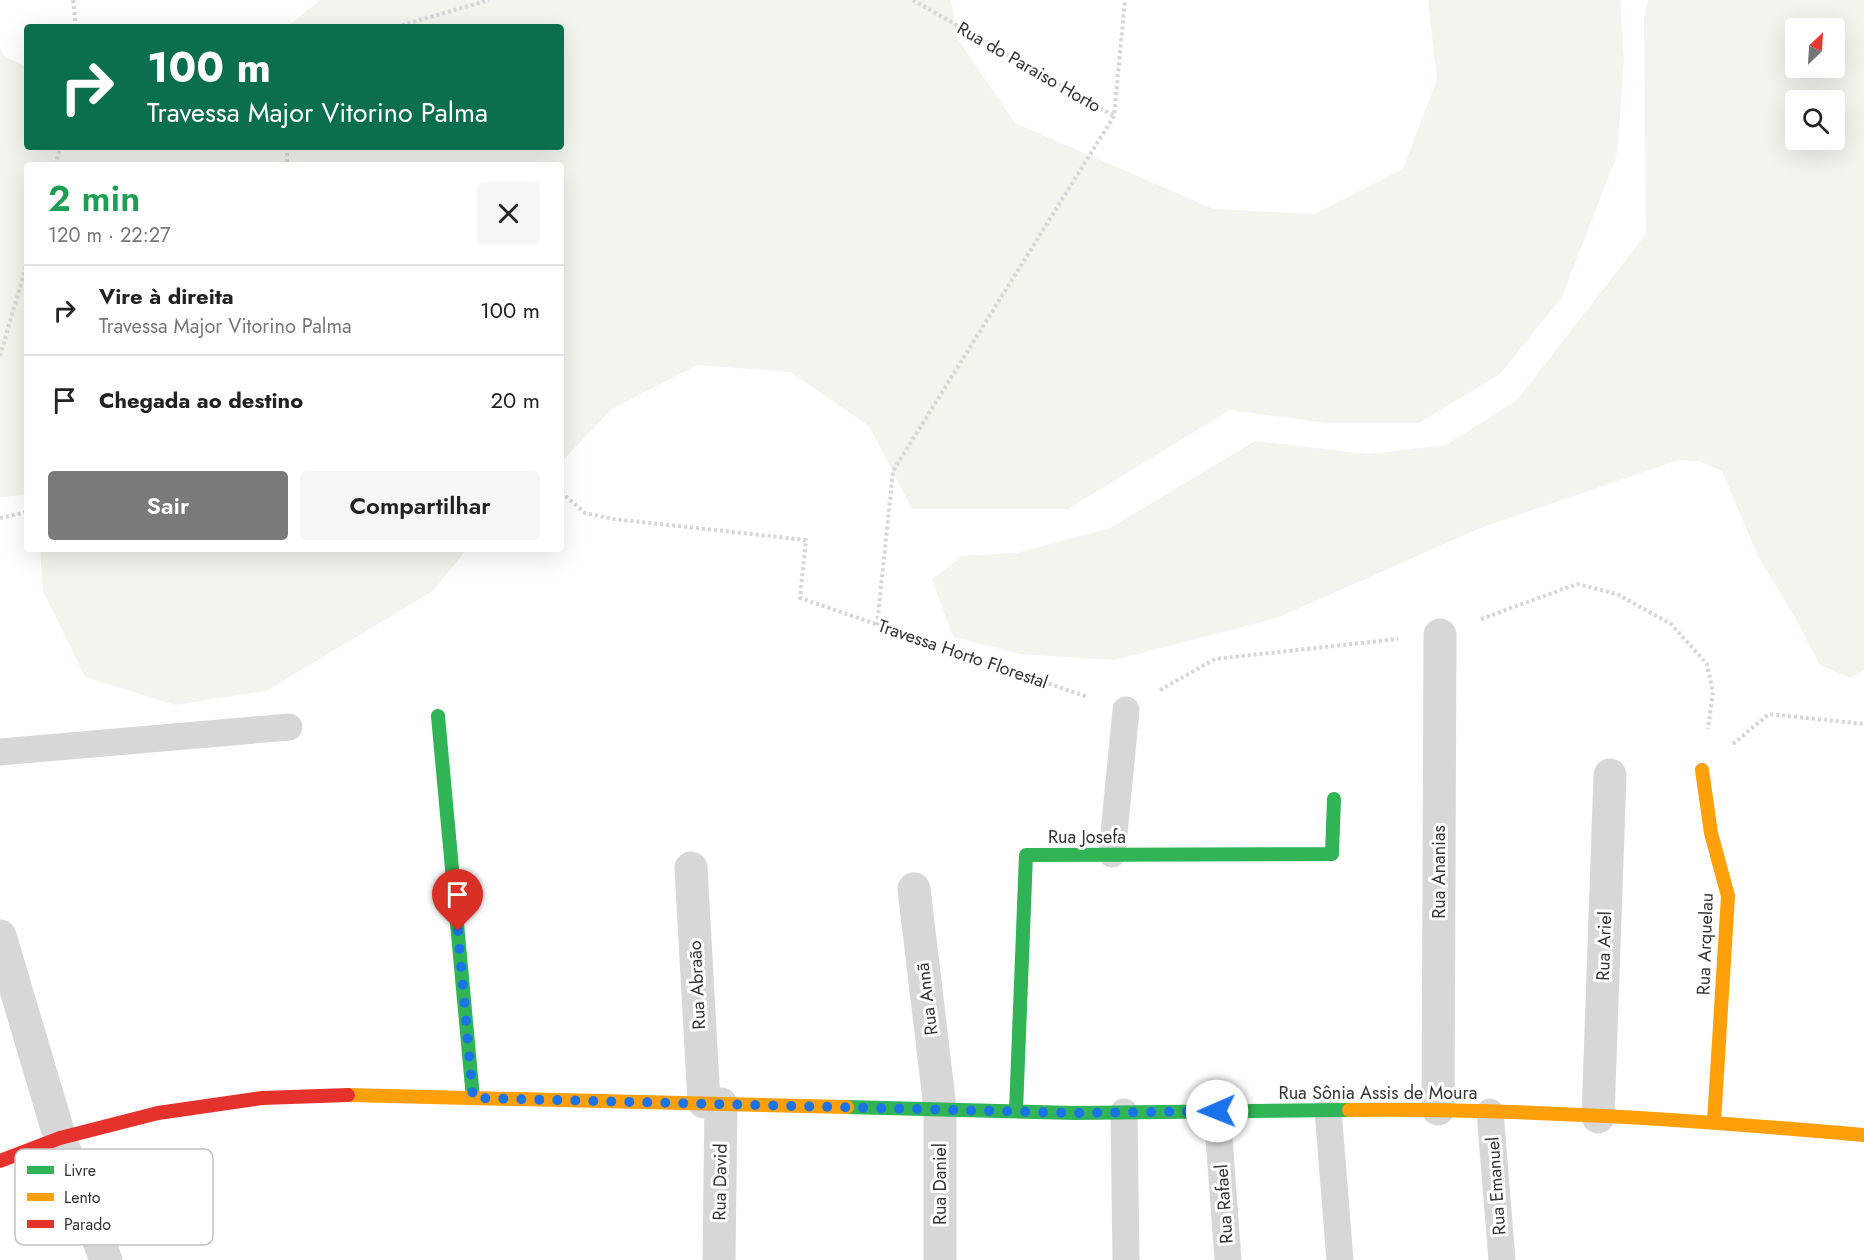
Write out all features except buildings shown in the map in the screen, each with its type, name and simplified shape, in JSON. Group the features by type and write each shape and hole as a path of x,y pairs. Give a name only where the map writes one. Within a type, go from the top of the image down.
{"street":[{"name":"Rua Ananias","path":"1438,1109 1440,635"},
{"path":"438,716 473,1098"},
{"name":"Rua Arquelau","path":"1702,770 1711,833 1728,896 1714,1122"},
{"name":"Rua Ariel","path":"1598,1117 1610,775"},
{"name":"Rua Josefa","path":"1017,1111 1026,855 1332,854 1335,799"},
{"name":"Rua Abraão","path":"691,868 712,1103"},
{"name":"Rua Annã","path":"914,889 940,1108"},
{"path":"0,936 64,1149"},
{"name":"Rua Sônia Assis de Moura","path":"31,1149 60,1138 158,1113 262,1098 371,1094 1124,1113 1438,1109 1714,1122 1864,1135"},
{"name":"Rua David","path":"712,1103 719,1260"},
{"name":"Rua Daniel","path":"940,1108 940,1260"},
{"name":"Rua Sônia Assis de Moura","path":"0,1161 15,1155"},
{"path":"100,1245 106,1260"}],"lane":[{"path":"1112,854 1126,710"},
{"path":"0,752 289,727"},
{"path":"1328,1110 1340,1260"},
{"name":"Rua Rafael","path":"1217,1111 1228,1260"},
{"name":"Rua Emanuel","path":"1490,1112 1502,1260"},
{"path":"1124,1113 1126,1260"}],"path":[{"path":"73,0 76,24"},
{"path":"406,24 489,0"},
{"name":"Rua do Paraiso Horto","path":"913,0 1114,116"},
{"path":"877,625 893,471 1114,116 1125,0"},
{"path":"0,356 24,273"},
{"name":"Travessa Horto Florestal","path":"564,495 585,513 614,519 806,540 800,598 1126,710"},
{"path":"0,518 24,513"},
{"path":"1702,770 1769,714 1864,724"}],"shaded area":[{"path":"320,0 951,0 959,41 1015,123 1214,209 1314,214 1403,169 1437,80 1428,0 1620,0 1624,60 1617,155 1562,297 1500,374 1419,423 1326,423 1230,410 1068,509 912,509 869,426 790,372 697,365 612,409 564,459 564,162 24,162 24,495 0,497 0,47 4,56 24,66 24,150 564,150 564,24 291,24"},
{"path":"1648,0 1864,0 1864,670 1850,678 1820,665 1758,556 1722,471 1699,461 1679,460 1480,528 1277,618 1115,660 1020,654 953,637 932,579 962,556 1016,553 1110,528 1255,441 1368,454 1446,445 1517,400 1646,234 1644,17"},
{"path":"40,552 465,552 433,591 266,691 175,705 85,677 43,591"}],"traffic: fast":[{"path":"438,716 473,1098"},
{"path":"1016,1111 1026,855 1332,854 1334,799"},
{"path":"847,1107 1075,1113 1349,1110"}],"traffic: slow":[{"path":"1702,770 1711,833 1728,896 1714,1122"},
{"path":"348,1095 847,1107"},
{"path":"1349,1110 1478,1111 1607,1116 1864,1135"}],"traffic: jam":[{"path":"31,1149 60,1138 158,1113 262,1098 348,1095"},
{"path":"0,1161 15,1155"}],"route":[{"path":"458,931 473,1098 1075,1113 1217,1111"}]}
